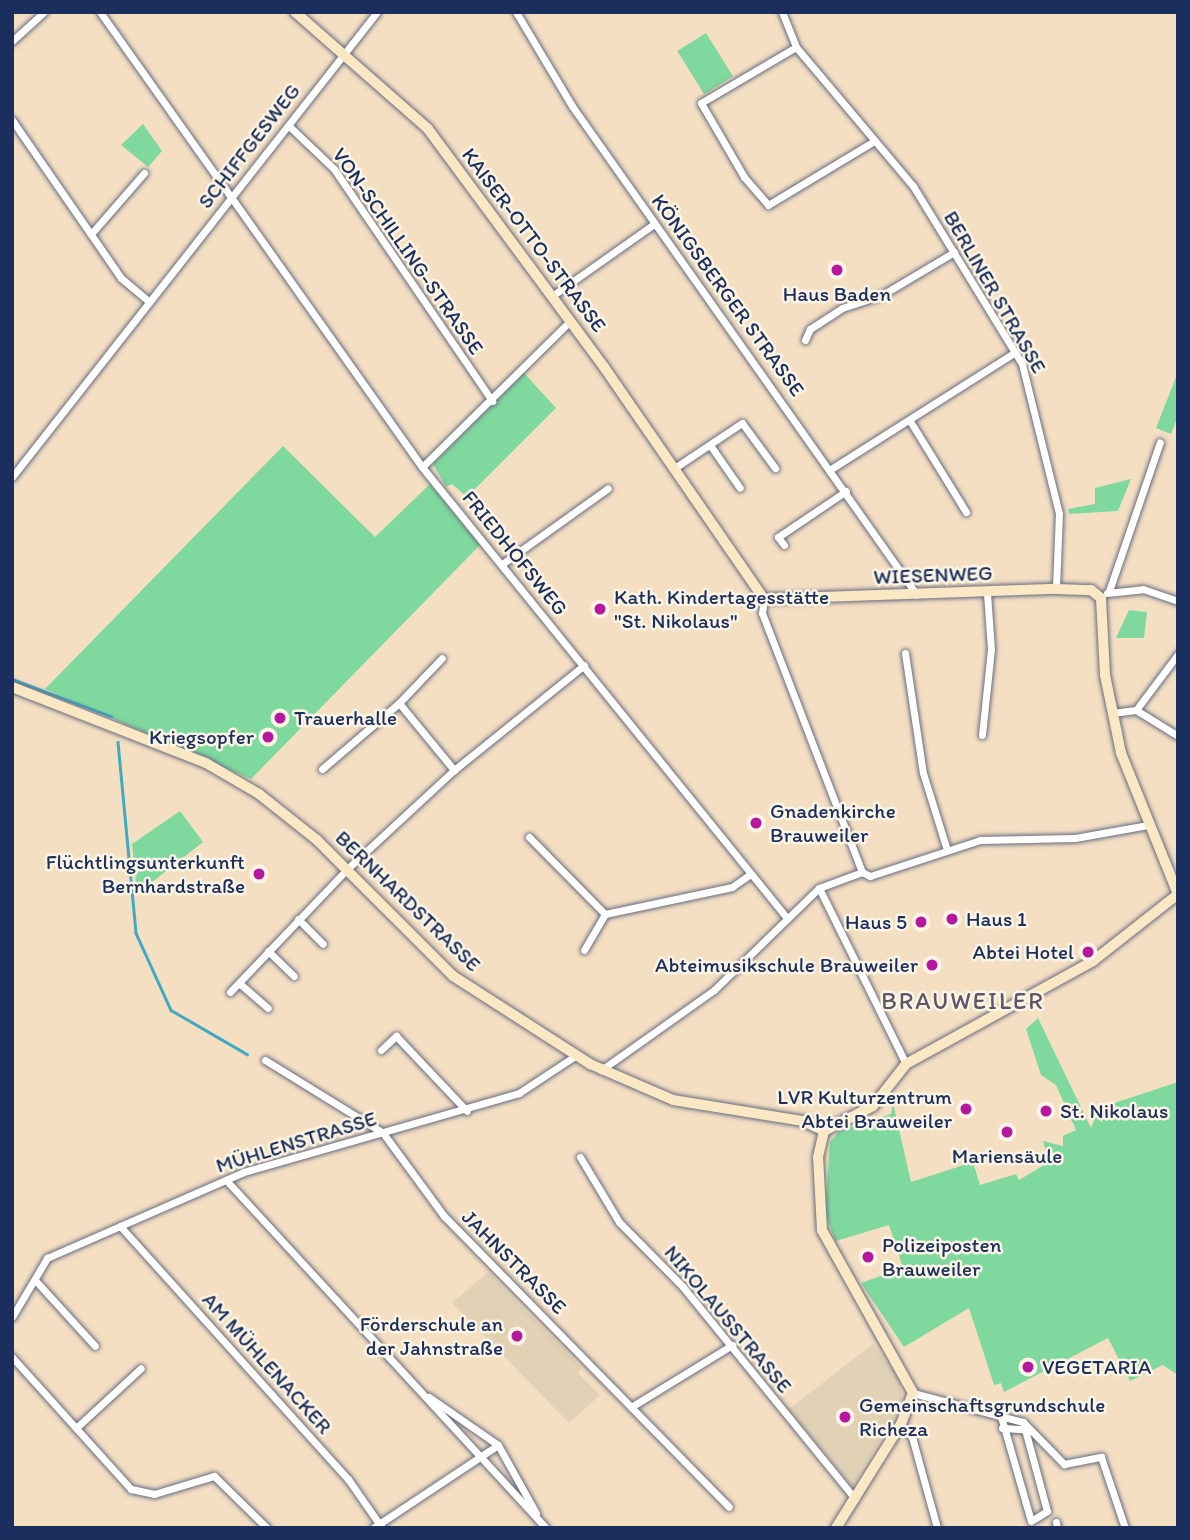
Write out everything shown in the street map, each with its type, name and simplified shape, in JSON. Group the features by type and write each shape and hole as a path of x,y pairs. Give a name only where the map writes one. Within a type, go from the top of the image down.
{"street":[{"path":"12,41 44,12"},
{"name":"FRIEDHOFSWEG","path":"100,12 234,197 422,467 584,665 749,875 787,918"},
{"name":"KAISER-OTTO-STRASSE","path":"295,12 344,52 428,129 570,321 764,599 762,613 862,872"},
{"name":"KÖNIGSBERGER STRASSE","path":"516,12 654,223 831,469 917,596"},
{"name":"BERLINER STRASSE","path":"782,12 796,47 910,182 1029,382 1053,477 1061,531 1056,589"},
{"name":"SCHIFFGESWEG","path":"14,472 148,300 234,197 376,13"},
{"path":"796,47 701,103 744,177 768,205 874,141"},
{"path":"12,120 121,278 148,300"},
{"name":"VON-SCHILLING-STRASSE","path":"289,126 334,169 492,401"},
{"path":"91,234 144,173"},
{"path":"552,296 654,223"},
{"path":"806,340 810,329 842,308 882,295 954,252"},
{"path":"422,467 492,401 570,321"},
{"path":"831,469 1014,354"},
{"path":"910,421 966,512"},
{"path":"673,469 742,423 775,468"},
{"path":"1125,1528 1101,1457 1064,1464 1024,1425 1000,1413 913,1393 822,1230 818,1157 824,1131 873,1105 906,1063 1093,961 1178,894 1147,825 1112,713 1105,594 1160,442"},
{"path":"710,445 740,488"},
{"path":"502,564 608,488"},
{"path":"784,545 778,537 846,491"},
{"name":"WIESENWEG","path":"764,599 917,596 1056,589 1091,590 1105,594"},
{"path":"1105,594 1143,589 1178,601"},
{"path":"982,735 991,649 987,593"},
{"path":"905,653 923,773 946,847"},
{"path":"1136,709 1178,654"},
{"path":"322,769 399,703 442,658"},
{"path":"230,992 345,870 454,770 584,665"},
{"name":"BERNHARDSTRASSE","path":"12,687 225,772 288,815 453,976 575,1056 601,1070 673,1100 803,1121 824,1131"},
{"path":"399,703 454,770"},
{"path":"1112,713 1136,709 1178,736"},
{"path":"601,1070 714,990 819,888 862,872 870,876 946,847 1075,838 1147,825"},
{"path":"529,837 605,914"},
{"path":"584,950 605,914 732,887 749,875"},
{"path":"819,888 906,1063"},
{"path":"298,919 323,944"},
{"path":"268,951 293,976"},
{"path":"239,983 268,1008"},
{"path":"381,1050 396,1036 467,1111"},
{"name":"MÜHLENSTRASSE","path":"12,1317 47,1258 226,1180 467,1111 533,1087 575,1056"},
{"path":"265,1060 383,1133"},
{"name":"JAHNSTRASSE","path":"383,1133 428,1197 729,1507"},
{"name":"NIKOLAUSSTRASSE","path":"580,1157 619,1222 732,1345 855,1499"},
{"path":"226,1180 543,1525"},
{"name":"AM MÜHLENACKER","path":"120,1226 382,1525"},
{"path":"35,1280 95,1346"},
{"path":"631,1406 732,1345"},
{"path":"12,1357 131,1489 155,1494 214,1476 267,1528"},
{"path":"76,1428 141,1368"},
{"path":"836,1528 901,1424 913,1393"},
{"path":"425,1395 476,1424 498,1445 543,1525"},
{"path":"1000,1413 1031,1521 1047,1511 1024,1425"},
{"path":"901,1424 912,1437 937,1528"},
{"path":"1002,1427 1024,1425"},
{"path":"373,1528 382,1525 498,1445"}],"shaded area":[{"name":"Förderschule an der Jahnstraße","path":"488,1272 582,1368 578,1373 600,1395 569,1423 452,1303"},
{"name":"Gemeinschaftsgrundschule Richeza","path":"873,1344 899,1379 903,1403 852,1486 789,1409"}],"green space":[{"path":"706,33 733,76 704,94 677,51"},
{"path":"143,124 162,151 148,167 121,145"},
{"path":"1178,372 1178,416 1171,434 1156,428"},
{"path":"524,373 556,408 467,497 452,484 446,487 433,464"},
{"path":"283,446 375,537 430,484 480,545 251,779 45,689"},
{"path":"1131,479 1118,511 1069,514 1068,509 1095,504 1095,488"},
{"path":"1129,610 1147,612 1144,638 1116,638"},
{"path":"180,811 203,842 137,894 132,844"},
{"path":"1038,1018 1091,1128 1099,1108 1178,1082 1178,1375 1163,1365 1130,1381 1108,1338 1004,1392 1001,1383 994,1385 969,1308 904,1347 861,1283 903,1268 889,1225 836,1241 831,1230 825,1211 830,1142 839,1131 891,1114 893,1103 911,1182 973,1162 980,1185 1016,1174 1019,1180 1049,1162 1043,1141 1063,1146 1063,1136 1076,1130 1056,1085 1041,1075 1026,1029"}],"waterway":[{"path":"12,679 111,716"},
{"path":"118,742 136,933 171,1010 247,1054"}],"place":[{"name":"Haus Baden","path":"837,270"},
{"name":"Kath. Kindertagesstätte \"St. Nikolaus\"","path":"600,609"},
{"name":"Trauerhalle","path":"280,718"},
{"name":"Kriegsopfer","path":"268,737"},
{"name":"Gnadenkirche Brauweiler","path":"756,823"},
{"name":"Flüchtlingsunterkunft Bernhardstraße","path":"259,874"},
{"name":"Haus 1","path":"952,919"},
{"name":"Haus 5","path":"921,922"},
{"name":"Abtei Hotel","path":"1088,952"},
{"name":"Abteimusikschule Brauweiler","path":"932,965"},
{"name":"LVR Kulturzentrum Abtei Brauweiler","path":"966,1109"},
{"name":"St. Nikolaus","path":"1046,1111"},
{"name":"Mariensäule","path":"1007,1132"},
{"name":"Polizeiposten Brauweiler","path":"868,1257"},
{"name":"Förderschule an der Jahnstraße","path":"517,1336"},
{"name":"VEGETARIA","path":"1028,1367"},
{"name":"Gemeinschaftsgrundschule Richeza","path":"845,1417"}],"district":[{"name":"BRAUWEILER","path":"963,1001"}]}
